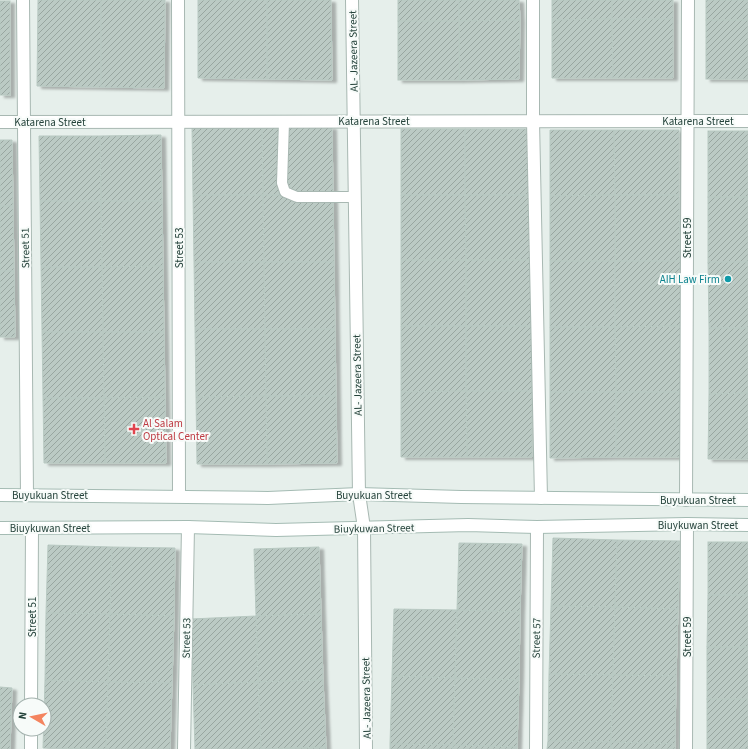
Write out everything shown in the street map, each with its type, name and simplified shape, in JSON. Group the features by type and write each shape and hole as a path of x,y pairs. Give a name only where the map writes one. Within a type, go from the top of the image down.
{"street":[{"name":"Street 51","path":"23,0 27,495"},
{"name":"Street 53","path":"178,0 179,496"},
{"name":"AL- Jazeera Street","path":"352,0 358,494 364,528 366,749"},
{"path":"533,0 532,121 541,498"},
{"name":"Street 59","path":"686,500 688,0"},
{"name":"Katarena Street","path":"0,122 748,120"},
{"name":"Buyukuan Street","path":"0,495 268,498 358,494 748,500"},
{"name":"Street 59","path":"686,749 687,524"},
{"name":"Biuykuwan Street","path":"0,528 188,528 276,530 468,525 537,528 687,524 748,526"},
{"name":"Street 53","path":"184,749 188,528"},
{"name":"Street 57","path":"536,749 537,528"},
{"name":"Street 51","path":"31,697 32,529"},
{"path":"31,737 31,749"}],"lane":[{"path":"284,122 282,183 285,192 297,197 354,197"}],"building":[{"path":"38,0 101,0 101,87 37,86"},
{"path":"101,0 165,0 164,88 101,87"},
{"path":"198,0 267,0 267,79 198,78"},
{"path":"267,0 331,0 332,80 267,79"},
{"path":"398,0 459,0 459,21 398,21"},
{"path":"459,0 519,0 520,20 459,21"},
{"path":"552,0 612,0 612,19 552,20"},
{"path":"612,0 673,0 673,19 612,19"},
{"path":"706,0 748,0 748,20 706,20"},
{"path":"0,1 10,1 10,95 0,95"},
{"path":"612,19 613,78 552,78 552,20"},
{"path":"612,19 673,19 673,78 613,78"},
{"path":"520,20 519,79 459,80 459,21"},
{"path":"706,20 748,20 748,79 706,79"},
{"path":"398,21 459,21 459,80 398,80"},
{"path":"332,127 333,195 263,195 262,128"},
{"path":"192,128 262,128 263,195 193,195"},
{"path":"401,129 465,129 465,195 401,195"},
{"path":"465,129 529,129 530,195 465,195"},
{"path":"550,130 614,130 615,195 550,196"},
{"path":"614,130 679,130 679,195 615,195"},
{"path":"708,131 748,131 748,197 708,197"},
{"path":"161,135 162,201 101,201 100,136"},
{"path":"39,136 100,136 101,201 40,201"},
{"path":"0,140 12,140 13,206 0,206"},
{"path":"193,195 263,195 264,262 194,262"},
{"path":"263,195 333,195 334,262 264,262"},
{"path":"401,195 465,195 466,260 401,260"},
{"path":"465,195 530,195 531,260 466,260"},
{"path":"615,195 679,195 680,261 615,261"},
{"path":"615,195 615,261 550,261 550,196"},
{"path":"708,197 748,197 748,262 708,262"},
{"path":"40,201 101,201 102,267 41,267"},
{"path":"101,201 162,201 163,266 102,267"},
{"path":"0,206 13,206 14,271 0,271"},
{"path":"401,260 466,260 466,326 401,326"},
{"path":"466,260 531,260 531,326 466,326"},
{"path":"550,261 615,261 615,327 550,327"},
{"path":"615,261 680,261 681,326 615,327"},
{"path":"194,262 264,262 265,329 195,329"},
{"path":"264,262 334,262 335,329 265,329"},
{"name":"AIH Law Firm","path":"708,262 748,262 748,328 709,328"},
{"path":"163,266 164,332 103,332 102,267"},
{"path":"41,267 102,267 103,332 42,332"},
{"path":"0,271 14,271 15,337 0,337"},
{"path":"401,326 466,326 466,391 401,392"},
{"path":"466,326 531,326 532,391 466,391"},
{"path":"681,326 681,392 616,392 615,327"},
{"path":"550,327 615,327 616,392 550,392"},
{"path":"709,328 748,328 748,393 709,394"},
{"path":"195,329 265,329 266,396 196,397"},
{"path":"265,329 335,329 336,396 266,396"},
{"path":"42,332 103,332 104,398 43,398"},
{"path":"103,332 164,332 165,397 104,398"},
{"path":"466,391 532,391 532,457 467,457"},
{"path":"466,391 467,457 401,457 401,392"},
{"path":"550,392 616,392 616,457 550,458"},
{"path":"616,392 681,392 682,457 616,457"},
{"path":"748,393 748,459 708,459 709,394"},
{"path":"266,396 336,396 337,463 267,464"},
{"path":"266,396 267,464 197,464 196,397"},
{"path":"165,397 166,463 105,463 104,398"},
{"path":"43,398 104,398 105,463 44,463"},
{"path":"553,538 617,540 615,607 551,606"},
{"path":"617,540 680,541 678,609 615,607"},
{"path":"708,542 748,542 748,595 708,595"},
{"path":"459,543 522,544 520,612 457,610"},
{"path":"48,545 112,547 110,614 46,613"},
{"path":"112,547 175,548 174,616 110,614"},
{"path":"319,547 321,614 256,616 254,549"},
{"path":"708,595 748,595 748,647 707,647"},
{"path":"551,606 615,607 613,675 549,674"},
{"path":"615,607 678,609 676,676 613,675"},
{"path":"394,609 457,610 455,678 392,676"},
{"path":"457,610 520,612 519,680 455,678"},
{"path":"46,613 110,614 108,682 45,680"},
{"path":"110,614 174,616 172,683 108,682"},
{"path":"321,614 323,680 258,682 256,616"},
{"path":"256,616 258,682 193,685 191,619"},
{"path":"707,647 748,647 748,699 707,699"},
{"path":"549,674 613,675 611,742 548,741"},
{"path":"613,675 676,676 675,744 611,742"},
{"path":"392,676 455,678 453,745 390,744"},
{"path":"455,678 519,680 517,747 453,745"},
{"path":"45,680 108,682 106,749 43,748 43,737 52,737 52,697 44,697"},
{"path":"323,680 326,747 261,749 258,682"},
{"path":"108,682 172,683 170,749 106,749"},
{"path":"258,682 261,749 195,749 193,685"},
{"path":"0,687 12,688 10,749 0,749"},
{"path":"707,699 748,699 748,749 707,749"},
{"path":"548,741 611,742 611,749 547,749"},
{"path":"611,742 675,744 675,749 611,749"},
{"path":"390,744 453,745 453,749 390,749"},
{"path":"453,745 517,747 517,749 453,749"},
{"path":"326,747 326,749 270,749"}],"place":[{"name":"AIH Law Firm","path":"728,279"},
{"name":"Al Salam Optical Center","path":"134,429"}]}
